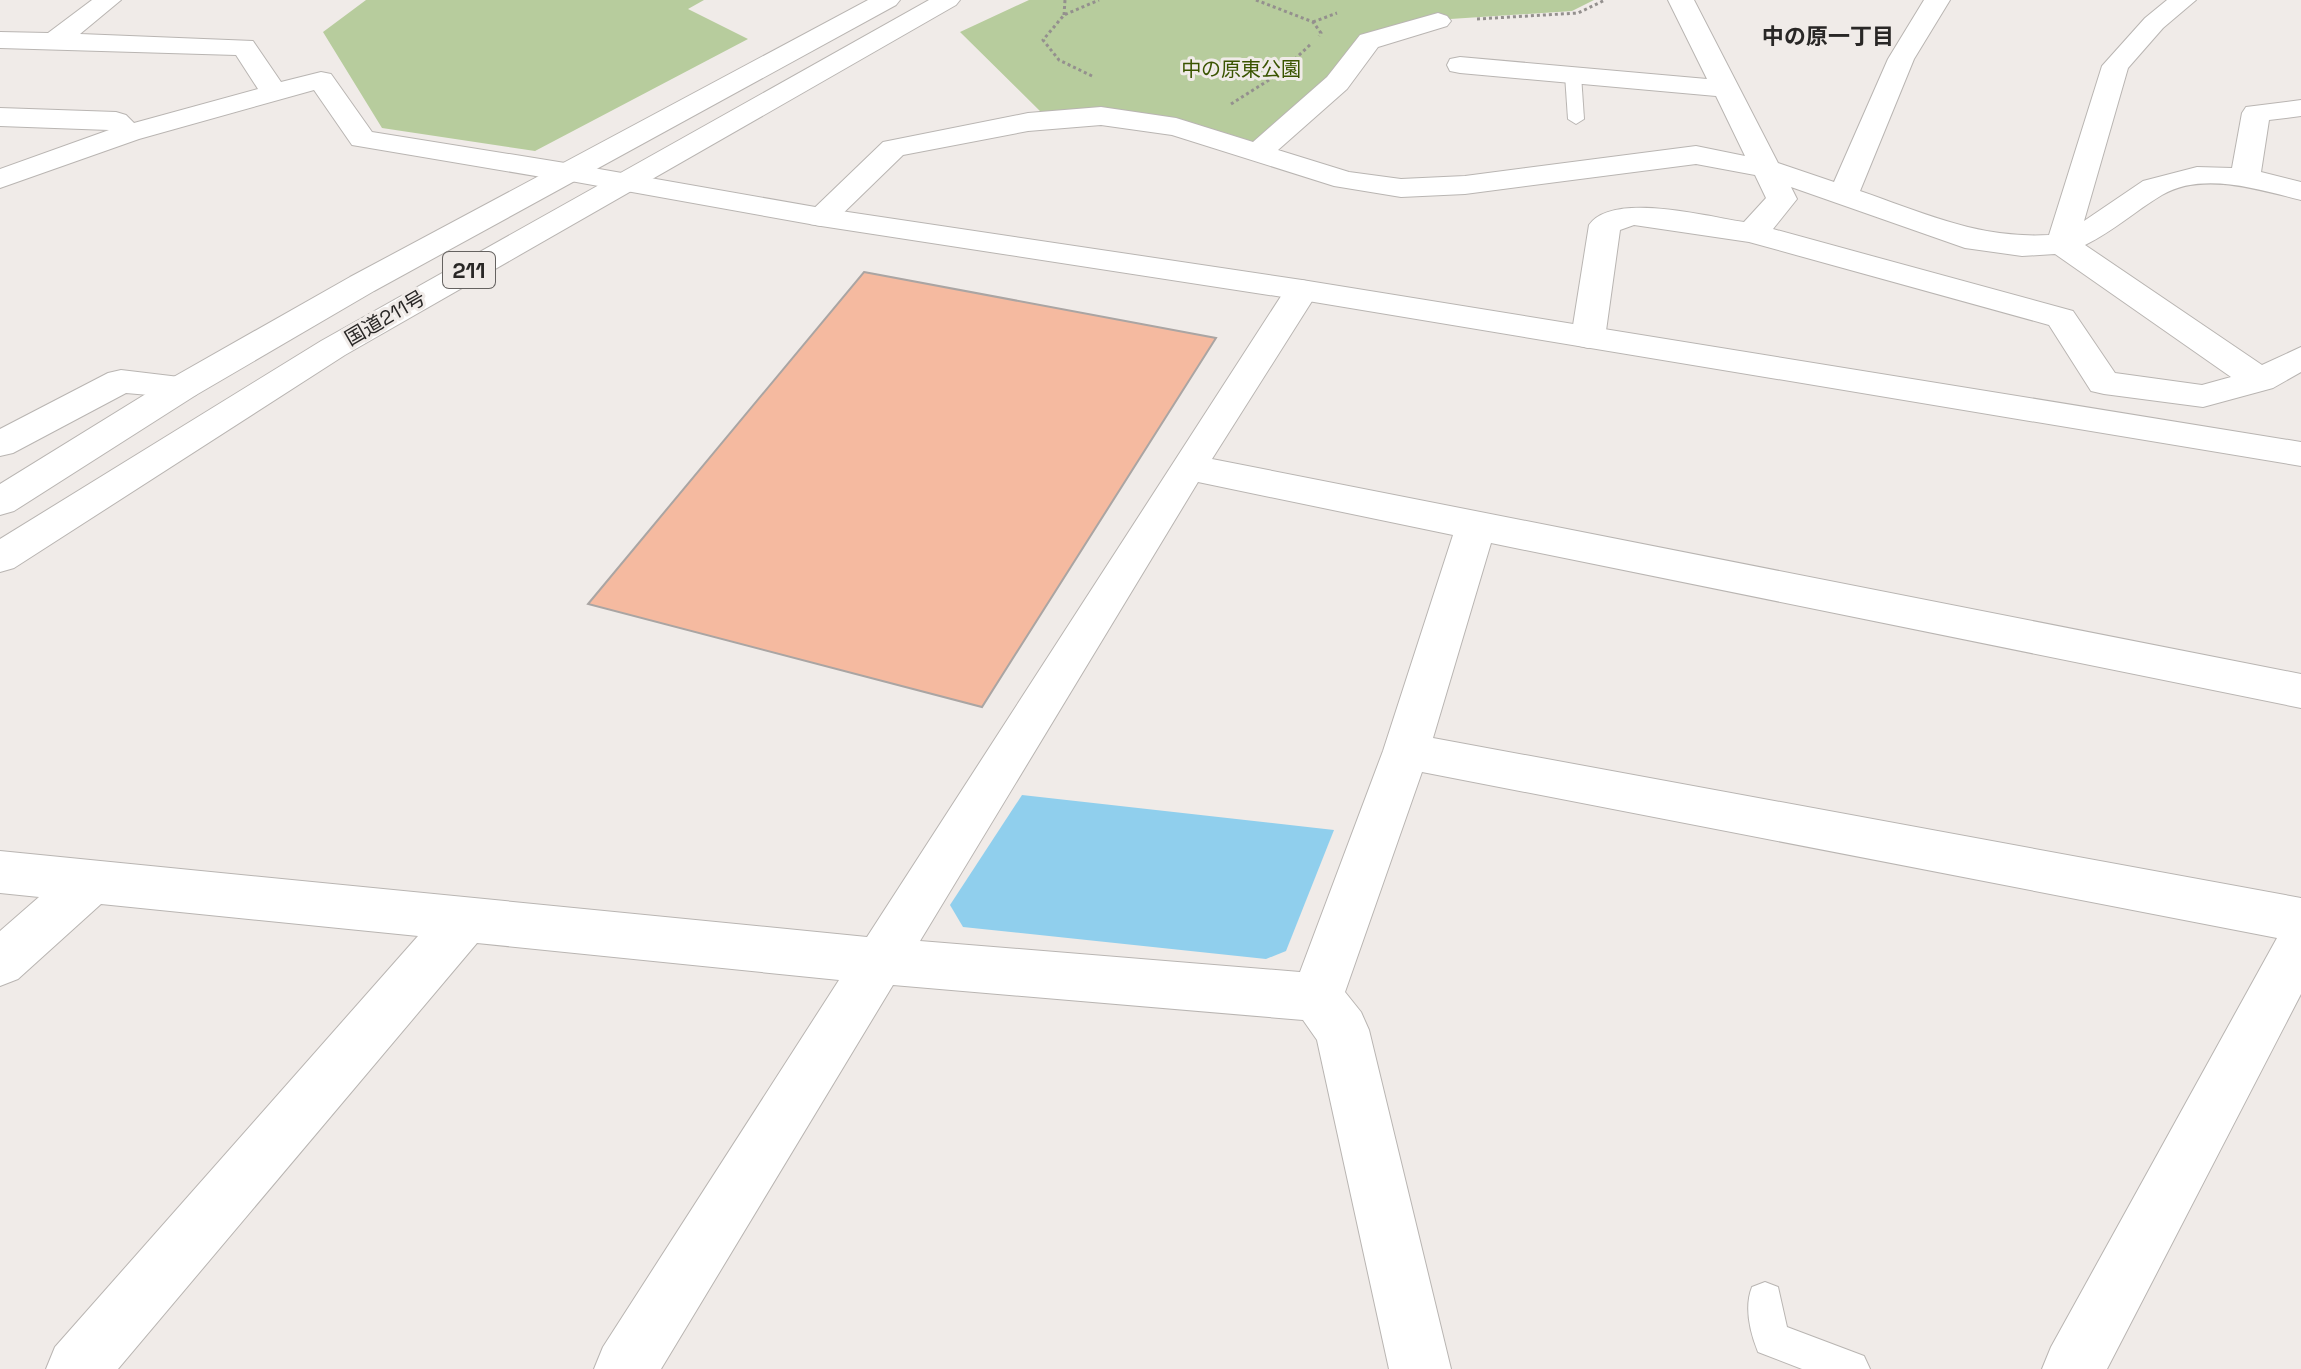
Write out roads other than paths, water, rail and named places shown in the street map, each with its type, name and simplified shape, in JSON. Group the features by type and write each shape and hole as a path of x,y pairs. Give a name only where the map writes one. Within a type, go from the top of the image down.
{"main road":[{"path":"56,40 108,0"},
{"name":"国道211号","path":"0,502 183,387 565,172 887,0"},
{"name":"国道211号","path":"0,558 345,341 947,0"},
{"path":"1681,0 1782,199 1752,233"},
{"path":"1843,195 1901,59 1937,0"},
{"path":"2062,244 2115,66 2154,23 2183,0"},
{"path":"1257,153 1337,83 1369,41 1438,21"},
{"path":"0,40 244,47 274,92"},
{"path":"1460,65 1727,89"},
{"path":"0,179 129,133 321,80 362,139 821,217 1302,290 2301,454"},
{"path":"2245,177 2256,113 2301,108"},
{"path":"821,217 893,148 1028,122 1101,116 1176,127 1345,180 1401,188 1465,185 1696,155 1768,169 1976,241 2022,246 2062,244 2102,225 2154,187 2197,176 2245,177 2301,191"},
{"path":"0,117 116,121 129,133"},
{"path":"1588,338 1605,225 1631,215 1752,233 2061,318 2104,383 2203,396 2260,380 2301,358"},
{"path":"2062,244 2260,380"},
{"path":"625,1369 878,961 1302,290"},
{"path":"0,444 121,381 183,387"},
{"path":"1188,467 2301,691"},
{"path":"1317,997 1406,751 1476,526"},
{"path":"1406,751 2301,920"},
{"path":"0,872 878,961 1317,997 1342,1030 1420,1369"},
{"path":"0,963 92,881"},
{"path":"77,1369 464,921"},
{"path":"2073,1369 2301,943"}],"lane":[{"path":"1573,75 1576,119"},
{"path":"1765,1300 1771,1339 1851,1369"}],"water":[{"path":"1022,795 1334,830 1286,951 1266,959 963,927 950,905"}],"district":[{"name":"中の原一丁目","path":"1828,36"}],"park label":[{"name":"中の原東公園","path":"1241,69"}]}
